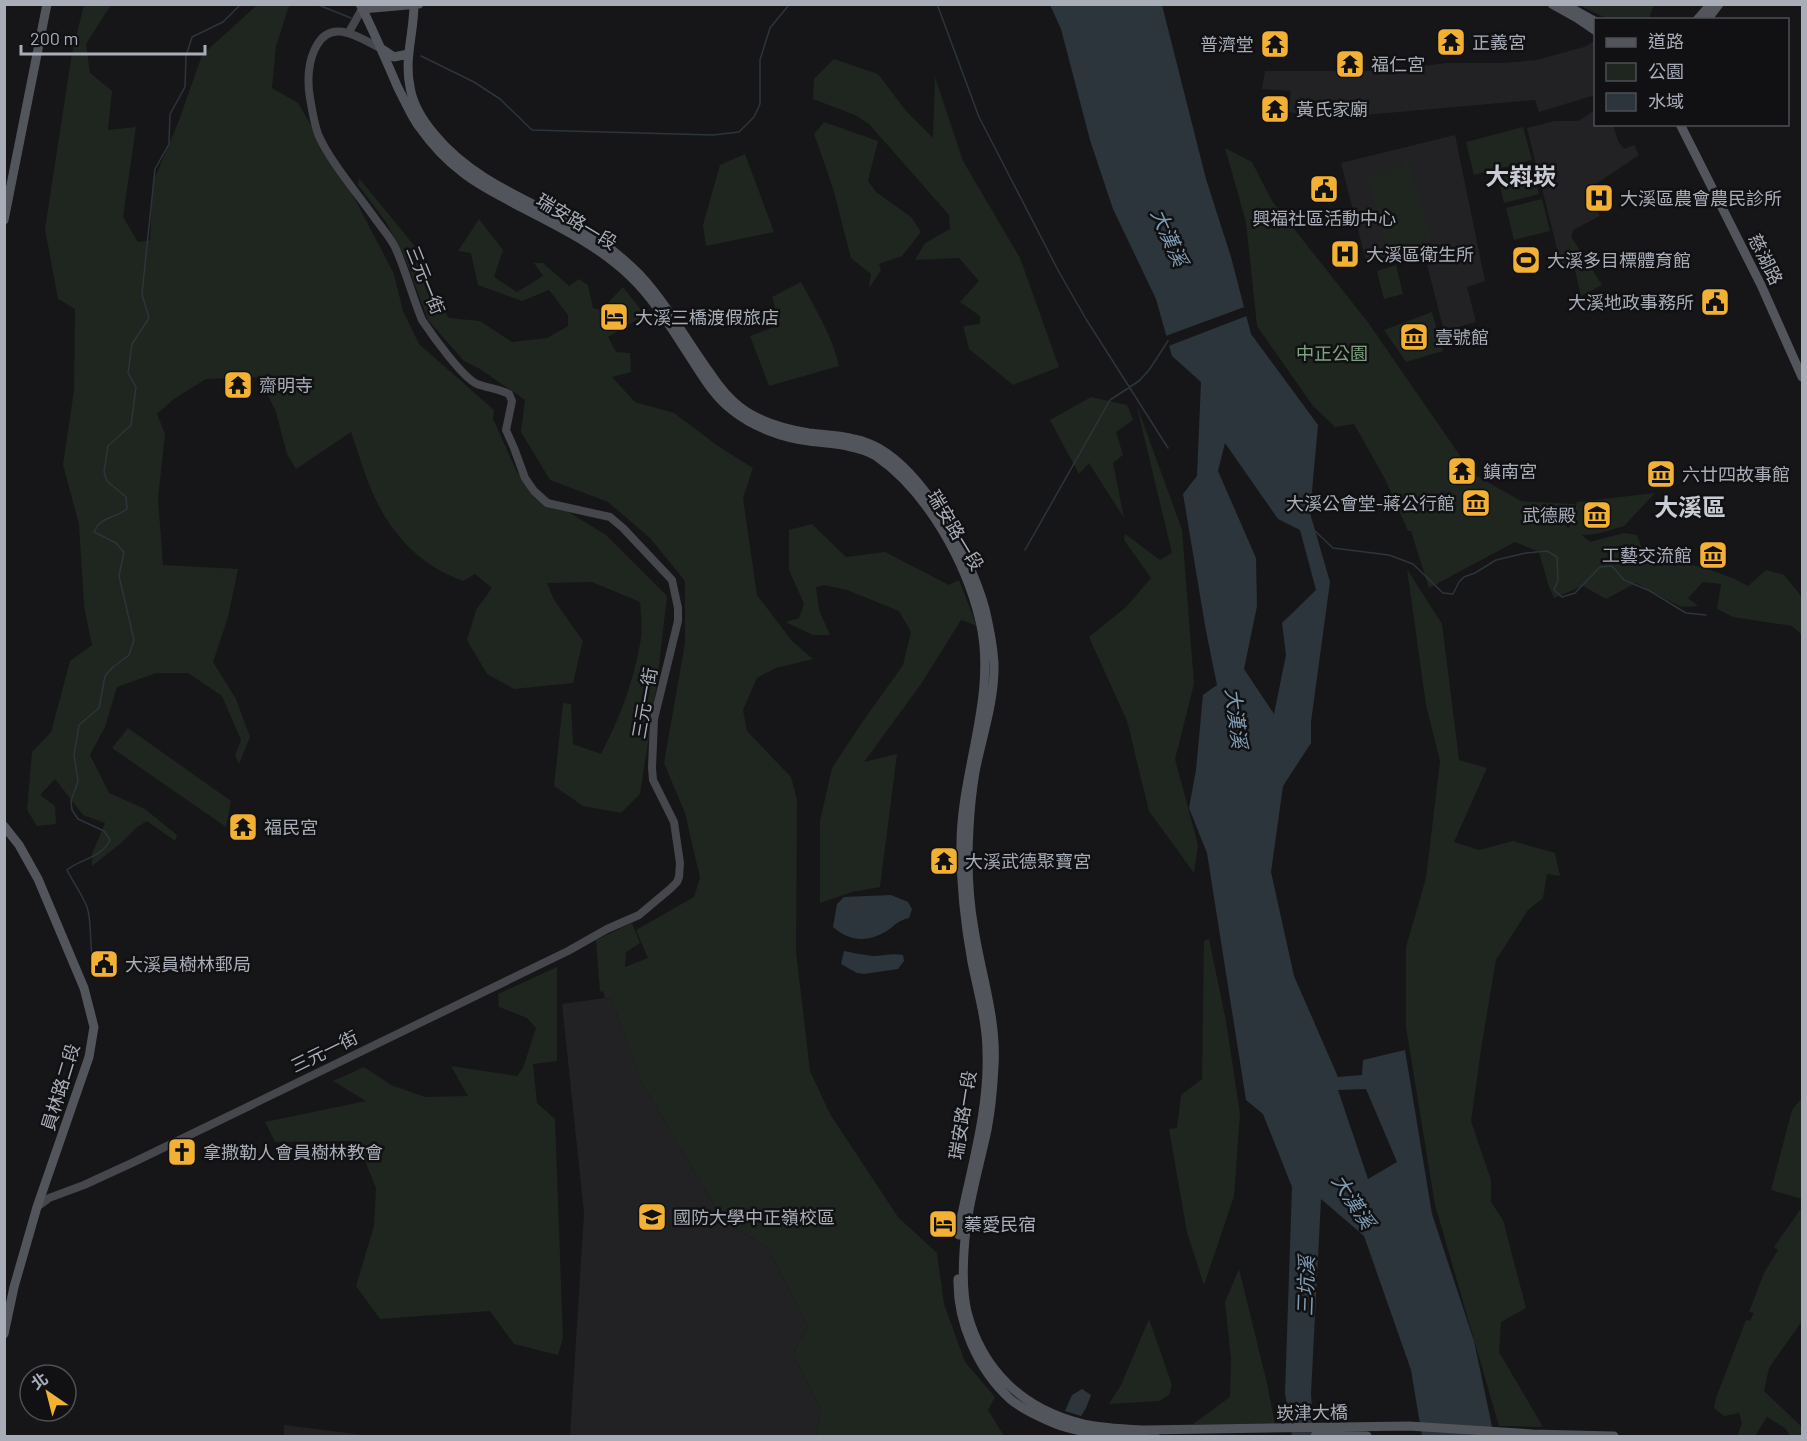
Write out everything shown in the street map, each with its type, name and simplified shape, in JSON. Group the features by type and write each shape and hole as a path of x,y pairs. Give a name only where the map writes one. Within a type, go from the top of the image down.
{"main road":[{"path":"4,220 47,4"},
{"path":"362,6 420,4"},
{"path":"1552,4 1594,30"},
{"path":"1564,4 1594,21"},
{"path":"1699,18 1711,4"},
{"path":"1708,18 1719,4"},
{"name":"瑞安路一段","path":"414,5 408,54 408,78 411,93 416,108 426,124 448,151 478,175 571,224 600,241 619,256 638,273 660,300 717,384 741,408 775,424 807,433 843,436 880,449 912,477 930,499 962,550 985,609 994,662 992,695 975,774 969,832 969,876 973,928 989,998 995,1058 987,1128 965,1232 964,1288 967,1311 983,1351 1014,1397"},
{"name":"瑞安路一段","path":"362,6 418,126 437,150 483,187 590,244 610,258 633,279 653,303 708,385 732,411 768,430 806,441 842,444 874,455 901,476 936,522 969,582 984,644 985,663 984,693 965,789 960,836 961,881 987,1051 986,1091 961,1219 957,1287 964,1322 984,1368 1014,1397"},
{"path":"380,48 394,57 408,54"},
{"name":"慈湖路","path":"1681,126 1761,285 1803,377"},
{"name":"員林路二段","path":"4,826 19,845 38,879 84,988 94,1027 89,1057 37,1207 14,1287 4,1334"},
{"path":"1014,1397 1047,1420 1065,1427 1088,1432 1155,1437"},
{"name":"崁津大橋","path":"1014,1397 1052,1414 1083,1424 1122,1429 1323,1429 1409,1426 1614,1437"},
{"name":"崁津大橋","path":"1315,1437 1367,1437"}],"street":[{"path":"362,6 349,32 380,48"},
{"name":"三元一街","path":"37,1207 49,1198 134,1162 568,951 607,928 639,915 677,882 679,877 680,863 674,822 653,780 652,768 654,719 678,621 678,608 672,580 610,517 547,503 541,498 525,478 506,430 512,401 509,394 476,384 465,375 422,320 394,245 331,156 319,135 312,112 308,88 309,72 315,49 324,36 330,32 349,32"}],"shaded area":[{"path":"1594,42 1594,95 1539,112 1535,100 1330,118 1288,112 1291,91 1262,89 1265,71 1381,71 1447,63 1503,63 1536,60 1584,47"},
{"path":"1594,111 1594,126 1613,126 1618,141 1624,149 1634,145 1639,155 1587,190 1600,216 1573,230 1567,262 1561,265 1527,128 1554,121 1578,121"},
{"path":"1455,135 1485,281 1467,287 1476,322 1444,331 1423,249 1366,261 1341,163"},
{"name":"國防大學中正嶺校區","path":"611,999 642,1083 723,1220 767,1247 808,1326 793,1354 821,1410 816,1436 570,1436 584,1213 562,1004"},
{"path":"284,1425 372,1436 284,1436"}],"green space":[{"path":"84,5 111,5 86,44 90,73 112,91 108,130 136,127 123,217 138,242 150,240 153,182 178,123 202,55 257,5 289,6 276,46 272,88 298,103 357,203 394,274 403,311 419,344 494,410 493,419 517,472 559,506 606,535 667,596 657,684 640,794 621,813 583,806 554,786 563,703 571,704 573,744 601,754 608,741 625,701 637,659 642,623 640,602 592,582 547,583 554,600 583,641 573,683 514,689 487,674 467,640 476,610 492,588 475,574 463,581 448,575 422,559 400,538 375,498 351,432 296,469 287,454 276,412 259,377 206,379 174,399 157,414 165,434 158,499 163,565 238,569 228,617 213,662 236,699 250,737 239,764 235,755 241,740 222,696 188,673 156,673 117,687 105,727 90,755 109,793 145,809 177,835 175,841 147,821 92,866 92,854 105,823 83,815 55,779 40,795 55,806 56,824 37,826 27,810 32,752 51,732 70,661 92,645 84,606 79,524 63,465 74,390 75,309 58,299 45,229 72,53"},
{"path":"1579,5 1654,5 1649,18 1606,18"},
{"path":"834,59 878,74 907,112 933,138 935,77 963,161 1020,258 1059,367 1013,385 969,349 963,326 980,324 980,316 960,302 979,281 959,258 915,260 925,243 950,229 949,215 869,124 855,115 813,99 814,79"},
{"path":"824,122 878,141 868,181 876,192 911,217 921,232 902,256 879,264 881,270 869,288 871,274 851,258 833,188 814,134"},
{"path":"1523,127 1532,160 1474,175 1466,142"},
{"name":"中正公園","path":"1225,148 1252,162 1272,201 1367,321 1472,473 1457,482 1461,483 1475,475 1521,501 1575,504 1566,527 1569,528 1577,502 1655,493 1624,526 1597,534 1582,535 1590,542 1624,533 1637,535 1646,560 1671,561 1698,567 1725,575 1748,586 1766,570 1784,575 1802,597 1802,635 1792,626 1733,617 1717,609 1721,584 1703,582 1688,598 1698,606 1681,607 1636,583 1606,599 1583,586 1554,598 1539,552 1515,542 1429,588 1411,531 1408,531 1385,479 1354,424 1335,427 1313,406 1257,326 1246,222"},
{"path":"745,154 774,232 706,246 703,225 720,165"},
{"path":"1408,161 1432,240 1427,242 1425,236 1412,250 1404,252 1394,250 1394,253 1389,255 1366,172 1372,170 1375,177 1389,169 1404,170 1402,162"},
{"path":"1532,165 1539,194 1504,203 1497,174"},
{"path":"359,178 417,249 427,265 433,294 449,318 480,321 512,342 547,338 568,326 568,315 549,290 522,301 478,285 471,253 458,251 479,219 503,250 494,277 517,292 543,276 534,263 543,263 569,286 579,279 588,285 593,308 601,310 623,287 645,315 608,337 616,352 630,353 631,372 612,377 635,402 674,413 718,446 753,468 743,498 757,595 792,641 813,659 776,668 757,678 743,710 747,731 791,777 797,800 796,951 810,1071 830,1114 898,1217 937,1253 944,1304 965,1362 995,1397 988,1410 1004,1436 816,1436 821,1410 793,1354 808,1326 767,1247 723,1220 642,1083 611,999 605,998 603,991 600,992 596,940 632,923 640,943 626,952 625,967 648,958 636,930 694,897 700,878 685,813 664,763 685,643 685,581 650,538 608,502 550,480 521,432 525,400 480,369 464,361 428,320 405,258 386,222 358,185"},
{"path":"1542,199 1550,231 1514,240 1506,208"},
{"path":"1565,227 1602,285 1581,296"},
{"path":"1396,265 1403,294 1384,299 1377,271"},
{"path":"801,282 828,333 839,366 769,386 750,336 780,325 772,297"},
{"path":"1432,312 1443,351 1406,362 1384,330"},
{"path":"1091,397 1127,405 1133,420 1116,432 1123,455 1113,463 1124,518 1089,463 1079,474 1050,420"},
{"path":"1136,403 1182,530 1194,684 1175,759 1198,845 1194,873 1149,811 1127,721 1089,637 1126,607 1151,578 1124,540 1125,534 1160,560 1172,553"},
{"path":"812,524 846,557 885,552 949,585 959,580 977,626 961,620 921,684 864,762 897,754 880,887 852,892 820,903 820,821 832,768 903,665 911,632 899,611 847,590 824,585 816,587 819,610 830,635 813,635 785,622 799,618 804,604 789,570 789,530"},
{"path":"1407,569 1442,624 1459,760 1487,768 1454,842 1479,850 1513,841 1555,853 1560,876 1547,874 1543,898 1528,910 1496,960 1471,1121 1491,1180 1491,1202 1503,1220 1526,1308 1501,1322 1499,1352 1543,1427 1499,1426 1435,1205 1406,1027 1406,947 1426,878 1440,761 1426,705"},
{"path":"128,728 231,801 226,827 112,748"},
{"path":"1209,939 1226,1021 1240,1114 1234,1196 1204,1285 1187,1232 1169,1129 1177,1128 1181,1095 1202,1079 1204,941"},
{"path":"557,967 557,1061 533,1064 537,1103 555,1119 563,1338 558,1355 514,1344 490,1311 380,1319 356,1286 374,1226 376,1188 357,1141 275,1142 265,1122 366,1101 333,1081 364,1067 391,1085 425,1097 468,1096 451,1066 517,1076 523,1068 536,1028 527,1018 499,1007 498,994"},
{"path":"1802,1098 1802,1199 1771,1190 1792,1110"},
{"path":"1802,1207 1802,1321 1769,1368 1764,1391 1802,1427 1802,1436 1790,1436 1785,1428 1767,1417 1755,1436 1737,1436 1742,1424 1739,1413 1724,1416 1714,1408 1716,1398 1746,1320 1750,1321 1754,1313 1749,1312 1764,1273 1778,1250 1774,1247"},
{"path":"1239,1269 1275,1424 1193,1424 1230,1397 1231,1359 1225,1302"},
{"path":"1149,1319 1172,1385 1169,1395 1159,1401 1109,1404 1121,1385"}],"water":[{"path":"1050,5 1162,5 1206,179 1231,257 1251,334 1318,425 1310,513 1330,582 1311,722 1311,743 1283,786 1271,872 1294,976 1338,1077 1362,1075 1363,1060 1405,1050 1432,1214 1474,1341 1494,1436 1422,1436 1411,1370 1364,1236 1321,1199 1311,1394 1314,1436 1292,1436 1285,1393 1292,1187 1263,1114 1246,1100 1207,853 1189,808 1196,770 1203,695 1217,685 1183,494 1197,476 1201,382 1172,356 1156,299 1113,209 1090,140 1061,29","holes":["1225,443 1278,519 1300,530 1316,590 1282,623 1286,655 1274,714 1244,669 1257,606 1256,558 1218,471","1366,1089 1397,1162 1368,1179 1338,1090"]},
{"path":"891,895 908,902 912,909 909,918 878,936 864,939 851,938 833,927 837,904 844,897"},
{"path":"844,951 873,956 903,955 904,961 898,969 857,973 841,964"},
{"path":"1082,1389 1091,1395 1081,1416 1065,1411 1072,1395"}],"pier":[{"path":"1247,306 1249,315 1166,347 1163,337"}],"waterway":[{"path":"100,976 93,962 87,907 67,870 102,851 110,840 104,831 78,819 72,810 71,801 78,781 74,755 79,725 99,708 105,676 129,655 134,640 119,576 124,552 116,543 94,532 104,520 127,509 126,497 107,481 104,472 108,446 131,425 136,387 128,373 132,344 149,318 142,294 155,169 169,144 170,114 185,87 186,56 192,37 223,22 241,4"},
{"path":"316,4 351,18"},
{"path":"421,56 474,82 500,99 532,130 713,135 739,132 754,117 760,104 760,60 770,28 792,4"},
{"path":"937,4 979,117 1059,272 1168,448"},
{"path":"1025,550 1110,400 1139,381 1168,341"},
{"path":"1315,531 1333,548 1389,555 1413,564 1443,593 1453,594 1464,577 1496,560 1547,551 1557,557 1558,580 1554,590 1562,597 1575,593 1600,567 1612,566 1624,580 1650,591 1686,613 1706,615"}],"place":[{"name":"正義宮","path":"1451,42"},
{"name":"普濟堂","path":"1275,44"},
{"name":"福仁宮","path":"1350,64"},
{"name":"黃氏家廟","path":"1275,109"},
{"name":"興福社區活動中心","path":"1324,189"},
{"name":"大溪區農會農民診所","path":"1599,198"},
{"name":"大溪區衛生所","path":"1345,254"},
{"name":"大溪多目標體育館","path":"1526,260"},
{"name":"大溪地政事務所","path":"1715,302"},
{"name":"大溪三橋渡假旅店","path":"614,317"},
{"name":"壹號館","path":"1414,337"},
{"name":"齋明寺","path":"238,385"},
{"name":"鎮南宮","path":"1462,471"},
{"name":"六廿四故事館","path":"1661,474"},
{"name":"大溪公會堂-蔣公行館","path":"1476,503"},
{"name":"武德殿","path":"1597,515"},
{"name":"工藝交流館","path":"1713,555"},
{"name":"福民宮","path":"243,827"},
{"name":"大溪武德聚寶宮","path":"944,861"},
{"name":"大溪員樹林郵局","path":"104,964"},
{"name":"拿撒勒人會員樹林教會","path":"182,1152"},
{"name":"國防大學中正嶺校區","path":"652,1217"},
{"name":"蓁愛民宿","path":"943,1224"}],"district":[{"name":"大嵙崁","path":"1521,175"},
{"name":"大溪區","path":"1690,506"}],"water label":[{"name":"大漢溪","path":"1170,237"},
{"name":"大漢溪","path":"1237,718"},
{"name":"大漢溪","path":"1354,1201"},
{"name":"三坑溪","path":"1305,1286"}]}
